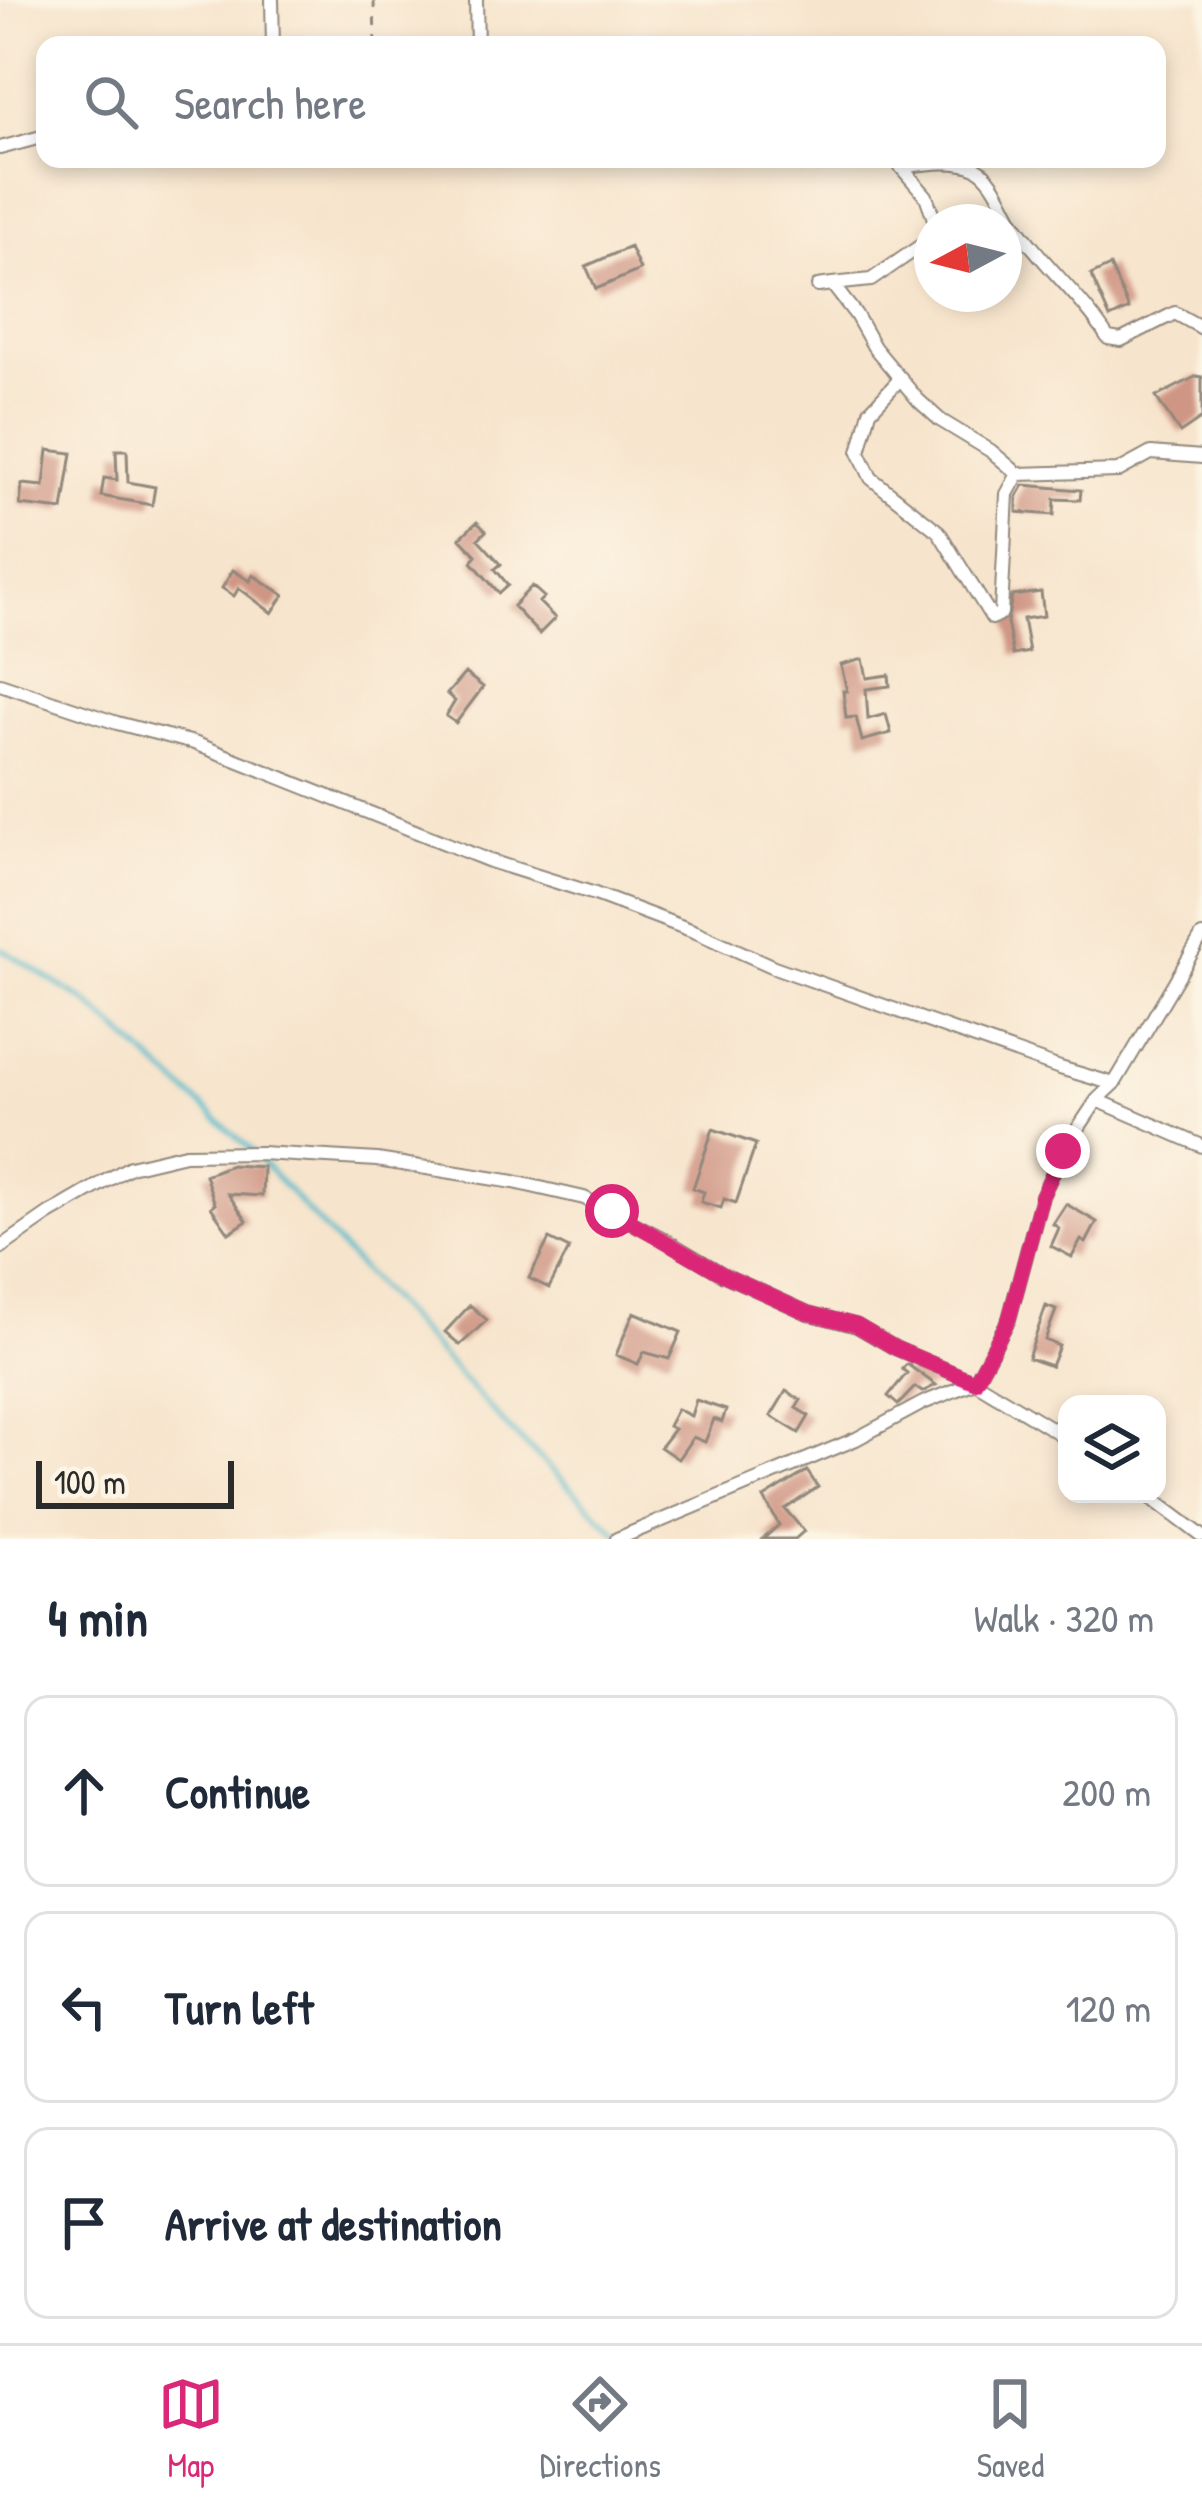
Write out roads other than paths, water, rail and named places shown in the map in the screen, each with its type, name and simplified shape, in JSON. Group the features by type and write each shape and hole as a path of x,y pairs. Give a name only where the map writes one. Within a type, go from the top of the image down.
{"street":[{"path":"272,0 273,36"},
{"path":"476,0 477,36"},
{"path":"0,148 36,138"},
{"path":"902,168 929,204"},
{"path":"977,168 988,177 1037,253 1085,302 1108,338 1121,340 1175,313 1202,328"},
{"path":"914,250 871,280 825,285 856,315 874,347 940,420 1018,474 1118,471 1151,453 1202,457"},
{"path":"901,378 871,411 859,452 871,478 939,532 992,618 1001,614 1007,494 1018,474"},
{"path":"0,684 117,724 194,743 490,861 675,924 774,967 1114,1084"},
{"path":"617,1539 838,1448 923,1403 975,1382 1009,1319 1042,1196 1063,1151 1097,1100 1114,1084 1202,936"},
{"path":"1097,1100 1202,1146"},
{"path":"0,1249 95,1186 149,1160 220,1152 377,1160 514,1182 584,1198 758,1291 808,1313 856,1325 911,1356 975,1382 1058,1433"},
{"path":"1158,1503 1202,1536"}],"waterway":[{"path":"0,948 88,1003 248,1147 508,1428 621,1536"}]}
